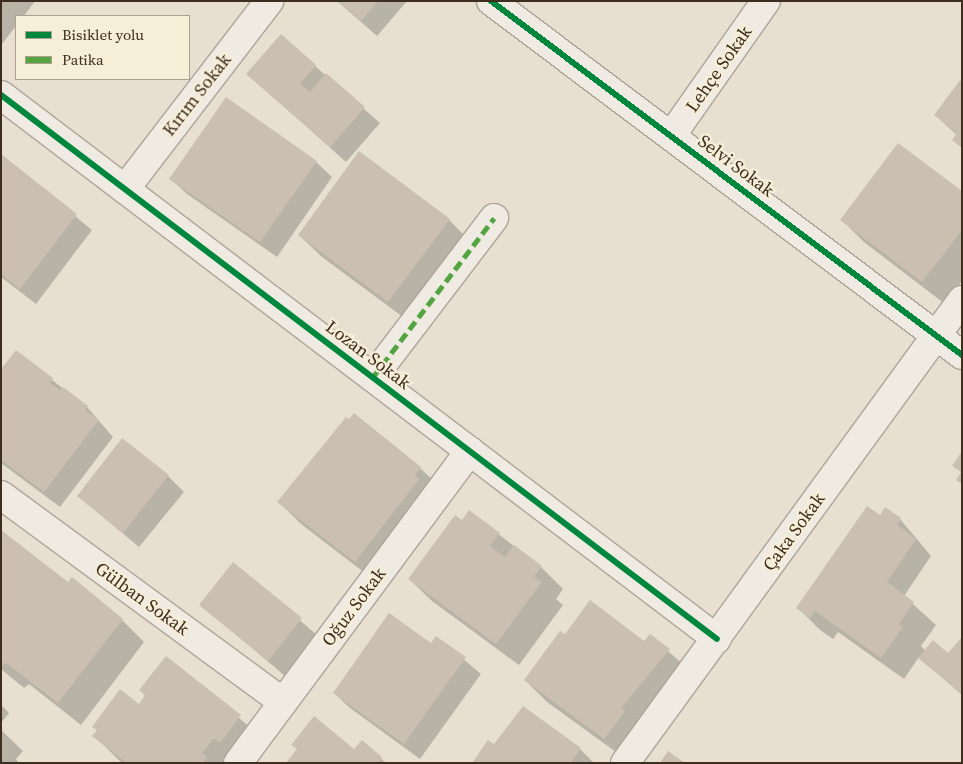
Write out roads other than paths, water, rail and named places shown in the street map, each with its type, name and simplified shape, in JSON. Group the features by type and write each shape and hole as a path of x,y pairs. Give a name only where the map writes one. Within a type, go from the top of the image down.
{"street":[{"name":"Kırım Sokak","path":"125,189 269,1"},
{"name":"Selvi Sokak","path":"491,1 962,355"},
{"name":"Lehçe Sokak","path":"671,136 766,1"},
{"name":"Lozan Sokak","path":"1,95 717,639"},
{"path":"373,378 494,218"},
{"name":"Çaka Sokak","path":"625,763 962,300"},
{"name":"Oğuz Sokak","path":"238,763 470,451"},
{"name":"Gülban Sokak","path":"1,495 283,702"}]}
